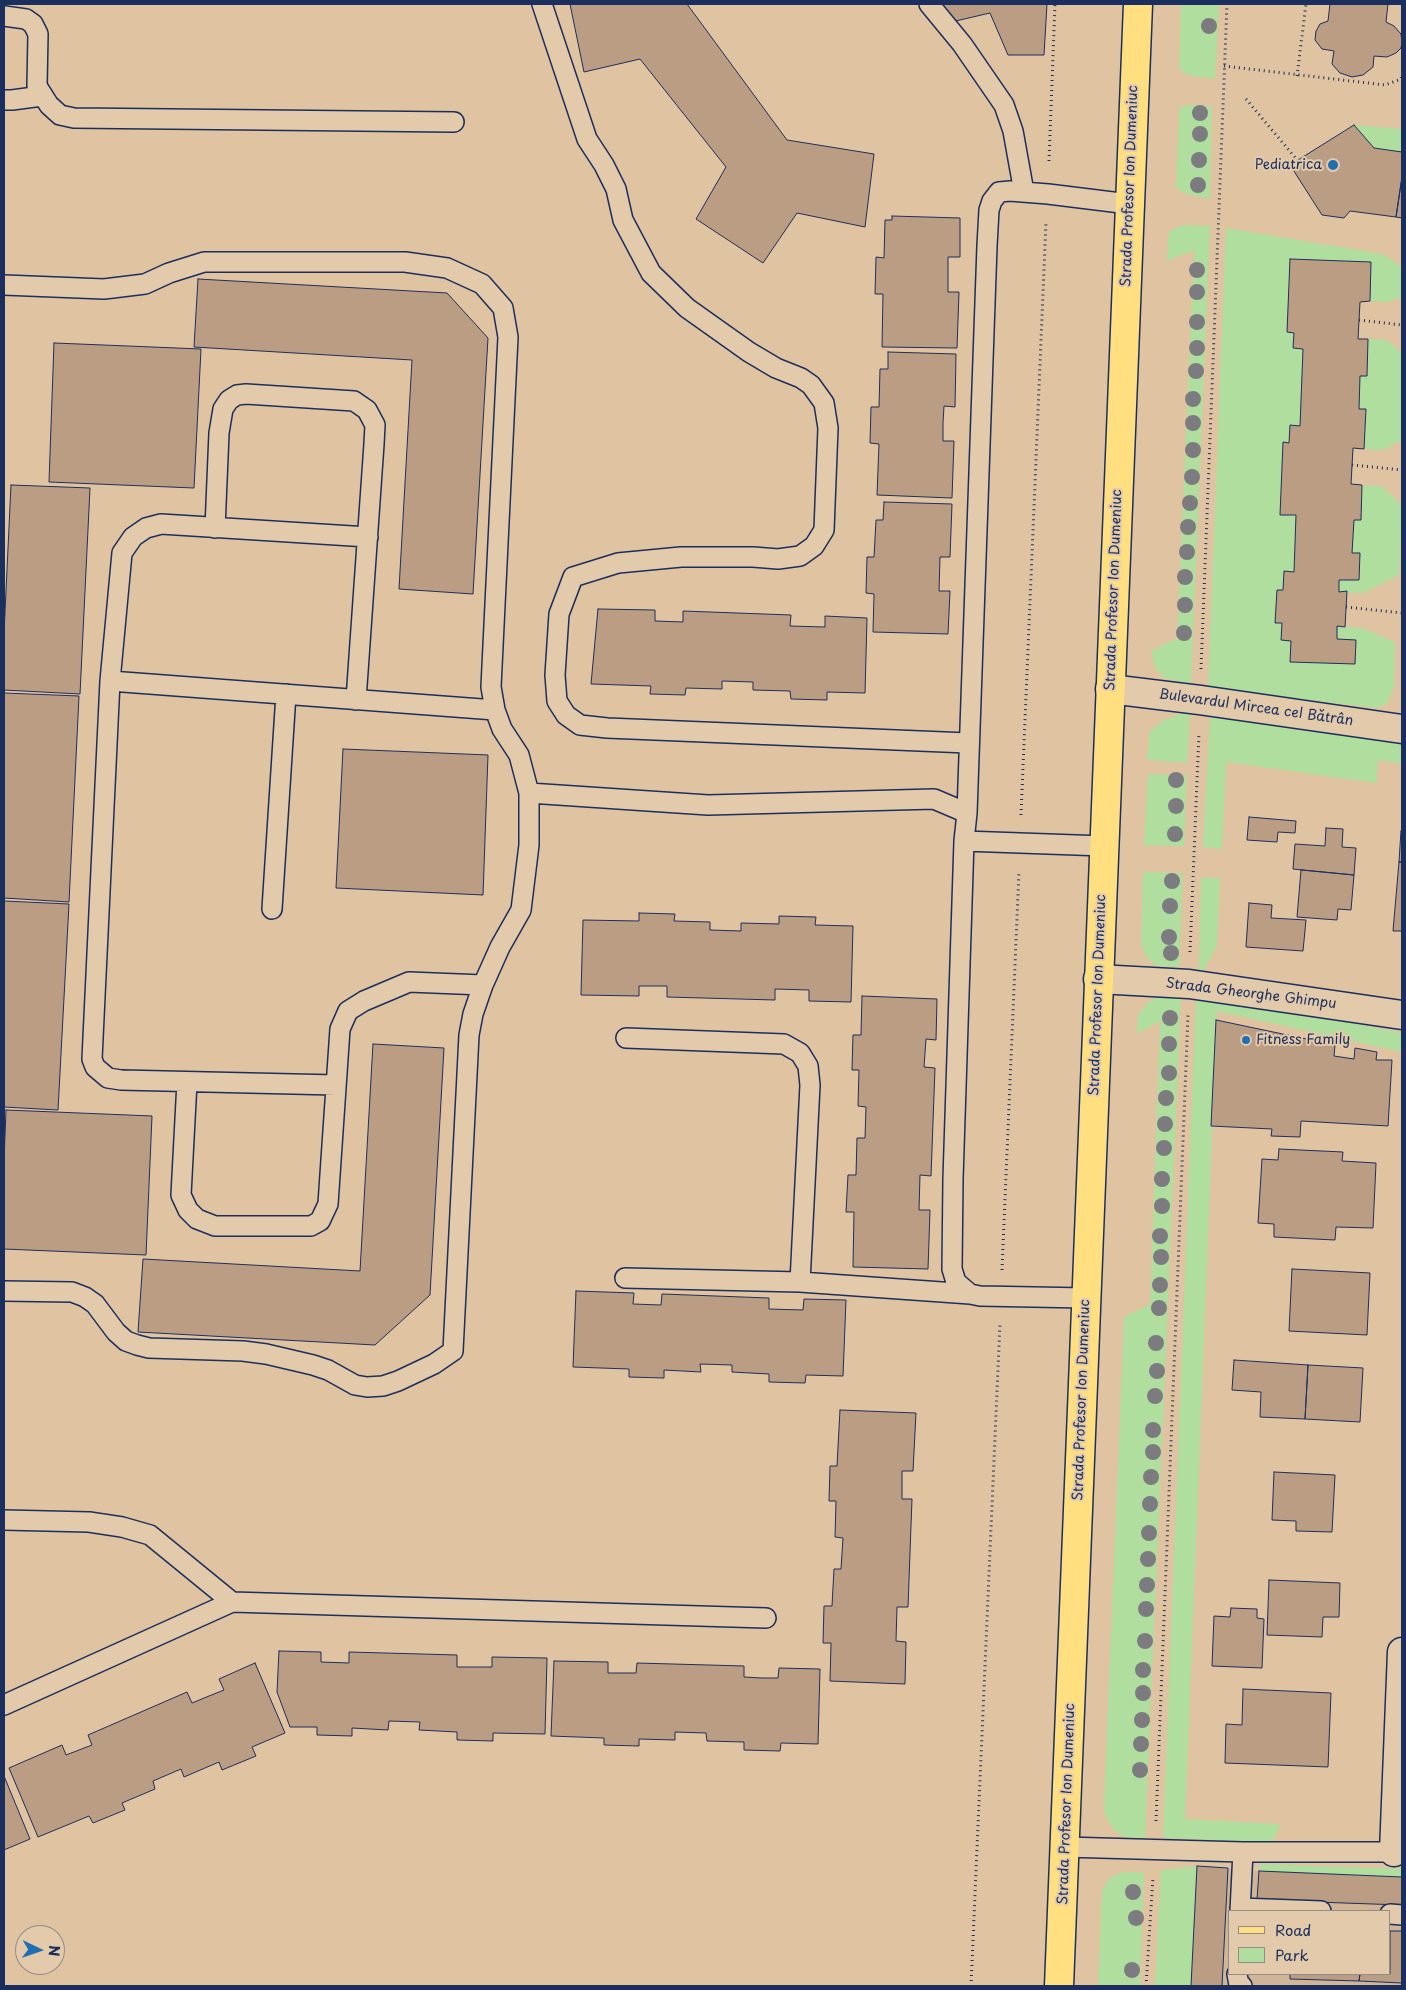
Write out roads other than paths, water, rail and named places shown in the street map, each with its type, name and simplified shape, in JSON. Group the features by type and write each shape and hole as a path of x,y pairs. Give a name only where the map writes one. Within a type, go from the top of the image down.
{"main road":[{"name":"Strada Profesor Ion Dumeniuc","path":"1059,1986 1138,4"}],"street":[{"name":"Bulevardul Mircea cel Bătrân","path":"1110,689 1402,729"},
{"name":"Strada Gheorghe Ghimpu","path":"1098,980 1189,984 1402,1014"},
{"path":"1398,1852 1402,1652"}],"lane":[{"path":"542,4 587,138 616,189 623,220 651,272 687,308 749,352 811,385 824,403 828,428 824,530 814,546 800,556 778,559 681,557 618,563 573,577 558,614 555,675 557,701 566,715 580,725 607,728 968,743"},
{"path":"929,4 962,44 1004,105 1013,132 1024,192"},
{"path":"4,16 26,19 33,24 38,34 37,86 42,96 60,115 74,118 454,122"},
{"path":"4,100 42,96"},
{"path":"970,1294 956,1282 952,1269 952,1245 964,841 967,813 968,743 989,210 992,201 1000,192 1048,194 1130,204"},
{"path":"4,285 104,289 145,284 169,273 204,262 405,262 447,268 482,284 503,308 508,337 490,687 495,710 502,729 519,755 528,793 529,846 521,910 500,947 483,985 473,1014 469,1035 453,1351 411,1376 383,1386 355,1385 313,1364 266,1354 243,1351 149,1348 137,1345 126,1342 95,1304 85,1297 72,1292 4,1291"},
{"path":"215,528 219,433 223,408 229,400 237,395 246,394 354,401 367,410 375,424 356,700"},
{"path":"336,1085 188,1082 108,1078 95,1067 92,1059 110,681 122,553 133,537 146,528 161,524 368,537"},
{"path":"110,681 495,710"},
{"path":"272,909 286,694"},
{"path":"528,793 708,805 934,799 967,813"},
{"path":"964,841 1104,846"},
{"path":"188,1082 181,1195 188,1210 197,1219 215,1226 310,1226 320,1220 325,1214 329,1197 340,1029 348,1011 364,1001 409,982 483,985"},
{"path":"626,1038 784,1044 800,1053 808,1066 810,1085 800,1282"},
{"path":"625,1278 800,1282 980,1296 1086,1298"},
{"path":"4,1520 89,1522 122,1527 150,1535 232,1602"},
{"path":"4,1705 232,1602 766,1618"},
{"path":"1065,1847 1242,1852 1398,1852"},
{"path":"1242,1852 1240,1909 1280,1910"},
{"path":"1237,1975 1238,1985 1242,1986"}],"place":[{"name":"Pediatrica","path":"1333,165"},
{"name":"Fitness Family","path":"1246,1040"}]}
